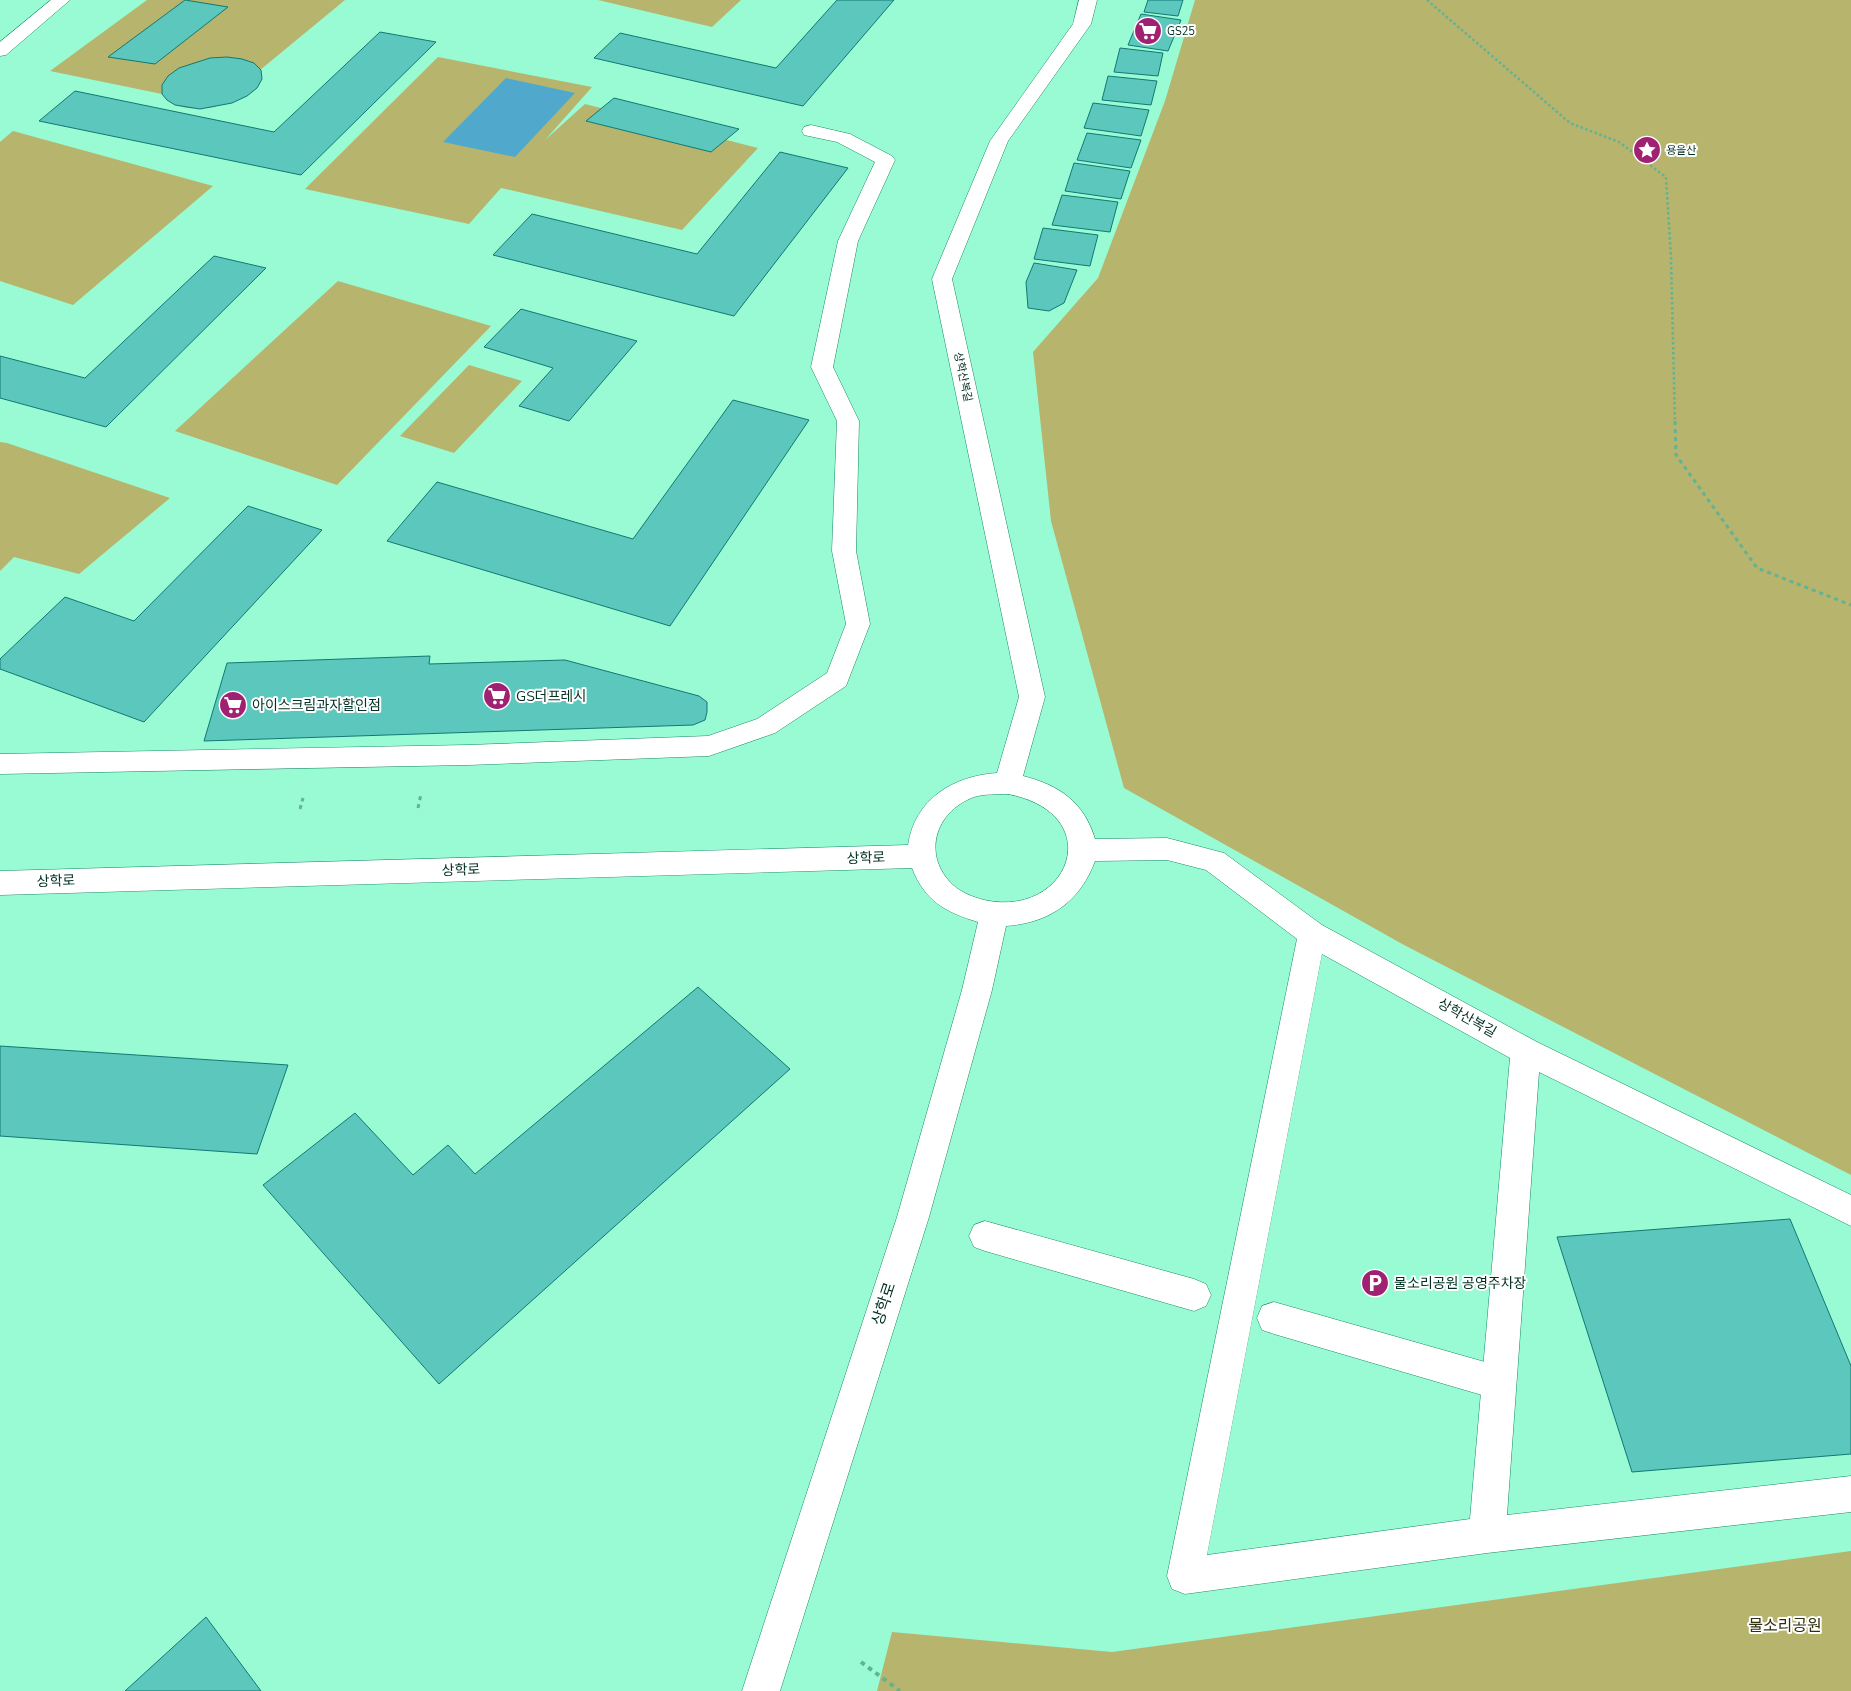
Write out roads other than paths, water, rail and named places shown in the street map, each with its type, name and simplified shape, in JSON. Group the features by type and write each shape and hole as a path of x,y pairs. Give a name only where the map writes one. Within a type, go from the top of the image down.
{"street":[{"path":"0,51 61,0"},
{"name":"상학산복길","path":"1008,783 1032,697 942,279 999,141 1082,24 1088,0"},
{"path":"0,764 430,756 709,746 766,726 837,679 858,624 844,551 848,421 822,368 848,241 885,160 843,138 810,131"},
{"path":"1008,783 1031,788 1051,797 1067,811 1079,828 1084,850 1079,870 1066,890 1046,904 1021,913 994,914 968,907 945,895 929,877 921,856 921,837 929,818 943,802 962,791 984,784 1008,783"},
{"name":"상학산복길","path":"1084,850 1167,849 1214,861 1312,934 1526,1050 1851,1212"},
{"name":"상학로","path":"0,883 921,856"},
{"name":"상학로","path":"760,1691 913,1217 977,990 994,914"},
{"path":"1312,934 1185,1576 1487,1535 1851,1494"},
{"path":"1487,1535 1526,1050"},
{"path":"985,1236 1194,1295"},
{"path":"1274,1318 1499,1383"}],"water":[{"path":"506,78 575,93 515,157 443,142"}],"place":[{"name":"GS25","path":"1148,31"},
{"name":"용을산","path":"1647,150"},
{"name":"GS더프레시","path":"497,696"},
{"name":"아이스크림과자할인점","path":"233,705"},
{"name":"물소리공원 공영주차장","path":"1375,1283"}],"park label":[{"name":"물소리공원","path":"1785,1626"}]}
